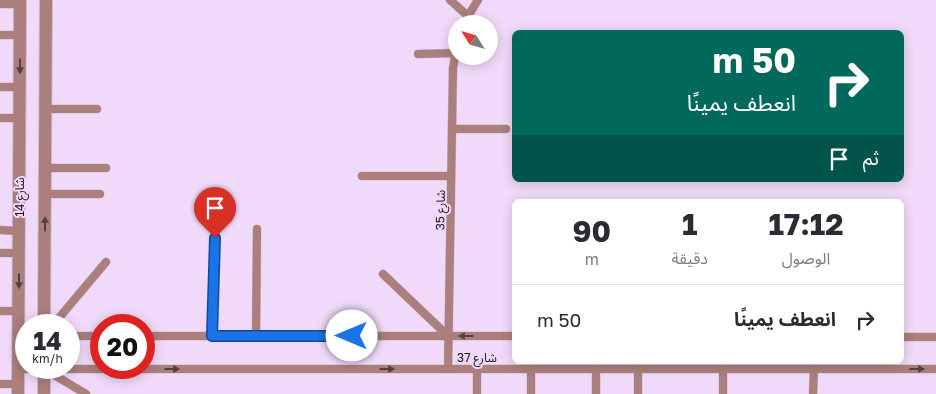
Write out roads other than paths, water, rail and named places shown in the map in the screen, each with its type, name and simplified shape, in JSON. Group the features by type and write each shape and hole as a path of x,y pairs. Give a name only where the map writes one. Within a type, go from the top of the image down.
{"street":[{"name":"شارع 14","path":"44,314 46,0"},
{"name":"شارع 14","path":"18,314 20,2"},
{"path":"44,379 44,394"}],"lane":[{"path":"450,0 463,15"},
{"path":"470,15 478,0"},
{"path":"0,4 20,2"},
{"path":"0,35 20,35"},
{"path":"418,54 448,52"},
{"name":"شارع 35","path":"448,369 454,65"},
{"path":"0,87 20,87"},
{"path":"46,108 98,109"},
{"path":"0,118 20,118"},
{"path":"452,129 506,129"},
{"path":"45,168 106,168"},
{"path":"362,176 451,176"},
{"path":"45,194 100,194"},
{"path":"256,336 257,229"},
{"path":"0,230 19,230"},
{"path":"212,336 215,238"},
{"path":"0,253 19,253"},
{"path":"62,314 106,262"},
{"path":"384,274 448,336"},
{"path":"0,311 18,311"},
{"name":"شارع 37","path":"155,336 512,336"},
{"path":"904,337 936,337"},
{"name":"شارع 37","path":"80,368 724,369 798,365 814,369 936,369"},
{"path":"477,369 477,394"},
{"path":"531,369 531,394"},
{"path":"596,369 596,394"},
{"path":"638,369 638,394"},
{"path":"723,394 724,369"},
{"path":"814,369 814,394"},
{"path":"62,379 86,394"},
{"path":"0,384 18,389"}]}
